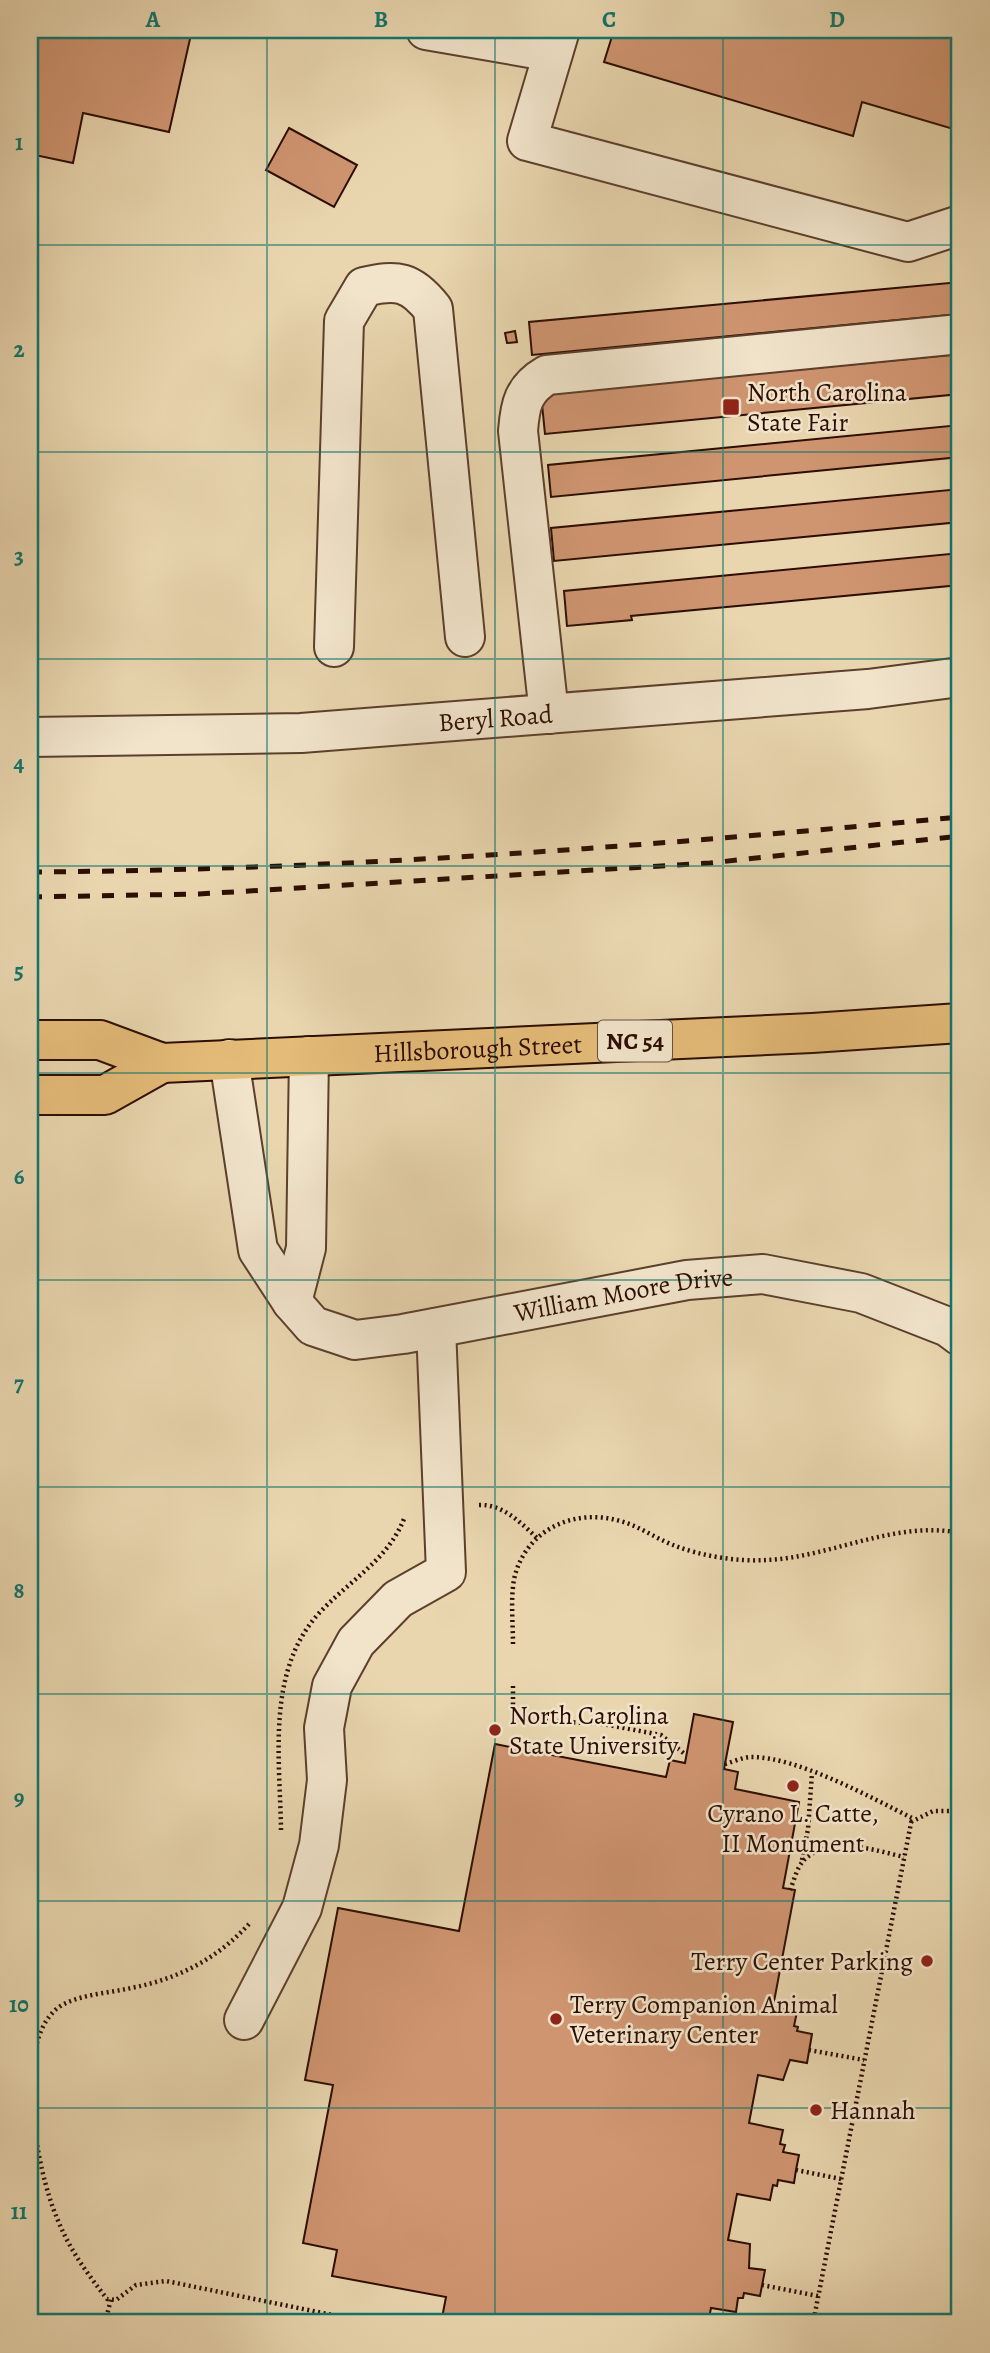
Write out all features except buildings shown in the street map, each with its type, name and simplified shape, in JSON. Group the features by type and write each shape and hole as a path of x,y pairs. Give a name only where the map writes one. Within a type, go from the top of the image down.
{"main road":[{"name":"Hillsborough Street","path":"30,1040 100,1040 162,1063 813,1033 960,1023"},
{"name":"Hillsborough Street","path":"30,1095 105,1095 162,1063"}],"street":[{"path":"426,30 556,41 527,141 908,242 960,225"},
{"path":"334,647 344,321 364,287 391,280 421,293 433,309 465,637"},
{"path":"549,714 518,431 521,401 532,383 547,375 960,334"},
{"name":"Beryl Road","path":"30,737 301,733 868,689 960,677"},
{"path":"292,1302 306,1248 309,1056"},
{"name":"William Moore Drive","path":"229,1059 258,1250 292,1302 313,1326 355,1340 436,1328 687,1280 763,1274 861,1293 948,1327 960,1336"},
{"path":"243,2020 302,1908 319,1845 327,1780 324,1728 332,1686 356,1642 398,1599 446,1572 436,1328"}],"path":[{"path":"476,1506 487,1505 512,1515 537,1538"},
{"path":"279,1843 279,1711 286,1672 300,1638 314,1619 386,1552 399,1532 407,1510"},
{"path":"513,1644 515,1575 537,1538 564,1520 592,1515 622,1521 675,1546 715,1556 766,1560 825,1553 896,1533 944,1530 960,1533"},
{"path":"513,1686 513,1719 603,1724 661,1735 687,1755"},
{"path":"725,1764 750,1757 791,1765 856,1790 912,1818 813,2323"},
{"path":"790,1889 802,1861 808,1829 812,1773"},
{"path":"911,1822 933,1811 949,1811"},
{"path":"802,1861 819,1850 844,1846 904,1857"},
{"path":"255,1913 249,1924 224,1949 186,1973 62,2005 41,2027 31,2100 55,2216 72,2253 107,2299 116,2300 136,2285 166,2281 372,2323"},
{"path":"809,2050 864,2060"},
{"path":"796,2170 841,2179"},
{"path":"762,2284 818,2296"},
{"path":"106,2323 111,2299"}],"railway":[{"path":"30,872 263,867 496,855 960,817"},
{"path":"30,897 199,894 710,863 960,836"}],"place":[{"name":"North Carolina State Fair","path":"731,407"},
{"name":"North Carolina State University","path":"495,1730"},
{"name":"Cyrano L. Catte, II Monument","path":"793,1786"},
{"name":"Terry Center Parking","path":"927,1961"},
{"name":"Terry Companion Animal Veterinary Center","path":"556,2019"},
{"name":"Hannah","path":"816,2110"}]}
